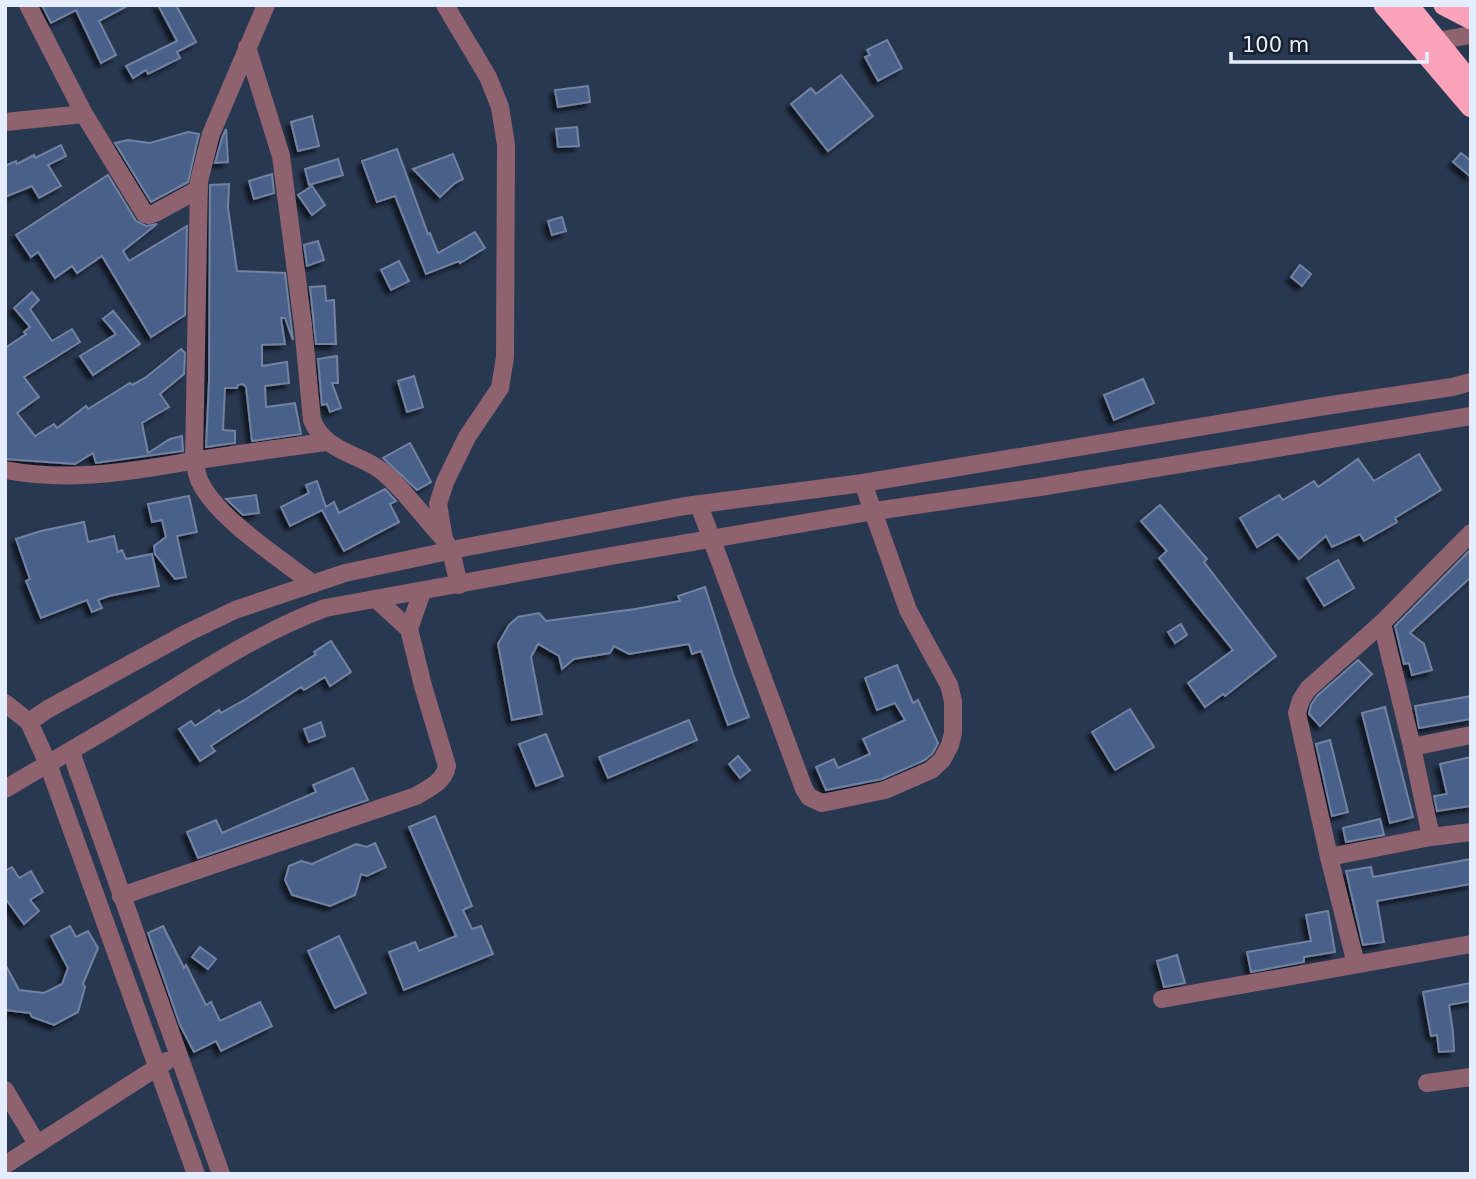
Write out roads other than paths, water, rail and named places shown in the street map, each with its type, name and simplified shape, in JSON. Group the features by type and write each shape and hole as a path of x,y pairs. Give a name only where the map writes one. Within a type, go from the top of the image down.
{"highway":[{"path":"1384,5 1471,107"},
{"path":"1408,5 1471,83"},
{"path":"1444,5 1470,19"}],"street":[{"path":"28,5 84,114 145,214 155,213 199,190"},
{"path":"266,5 212,134 199,181 194,461 199,481 207,494 230,518 313,584"},
{"path":"445,5 488,77 500,107 506,145 505,357 502,382 467,437 445,482 438,504 459,585"},
{"path":"1458,5 1470,19"},
{"path":"1436,41 1471,35"},
{"path":"247,47 281,156 303,325 312,420 326,442 382,470 447,545"},
{"path":"5,122 84,114"},
{"path":"29,722 60,702 234,610 345,573 447,545 699,505 863,483 1471,382"},
{"path":"5,789 71,752 248,643 290,621 325,608 875,511 1040,487 1463,417 1451,387"},
{"path":"5,470 38,477 142,471 326,442"},
{"path":"699,505 804,789 815,801 830,803 885,790 930,770 942,760 953,733 953,701 949,685 908,610 863,483"},
{"path":"1356,964 1297,713 1308,690 1382,623 1471,533"},
{"path":"121,896 416,796 446,775 447,766 423,686 410,629 422,592"},
{"path":"376,599 410,629"},
{"path":"1382,623 1431,837"},
{"path":"5,703 29,722 48,764 159,1065 196,1174"},
{"path":"1412,747 1471,736"},
{"path":"71,752 221,1174"},
{"path":"1329,857 1471,832"},
{"path":"1162,999 1471,943"},
{"path":"5,1165 179,1054"},
{"path":"1427,1083 1471,1077"},
{"path":"5,1090 37,1144"}]}
